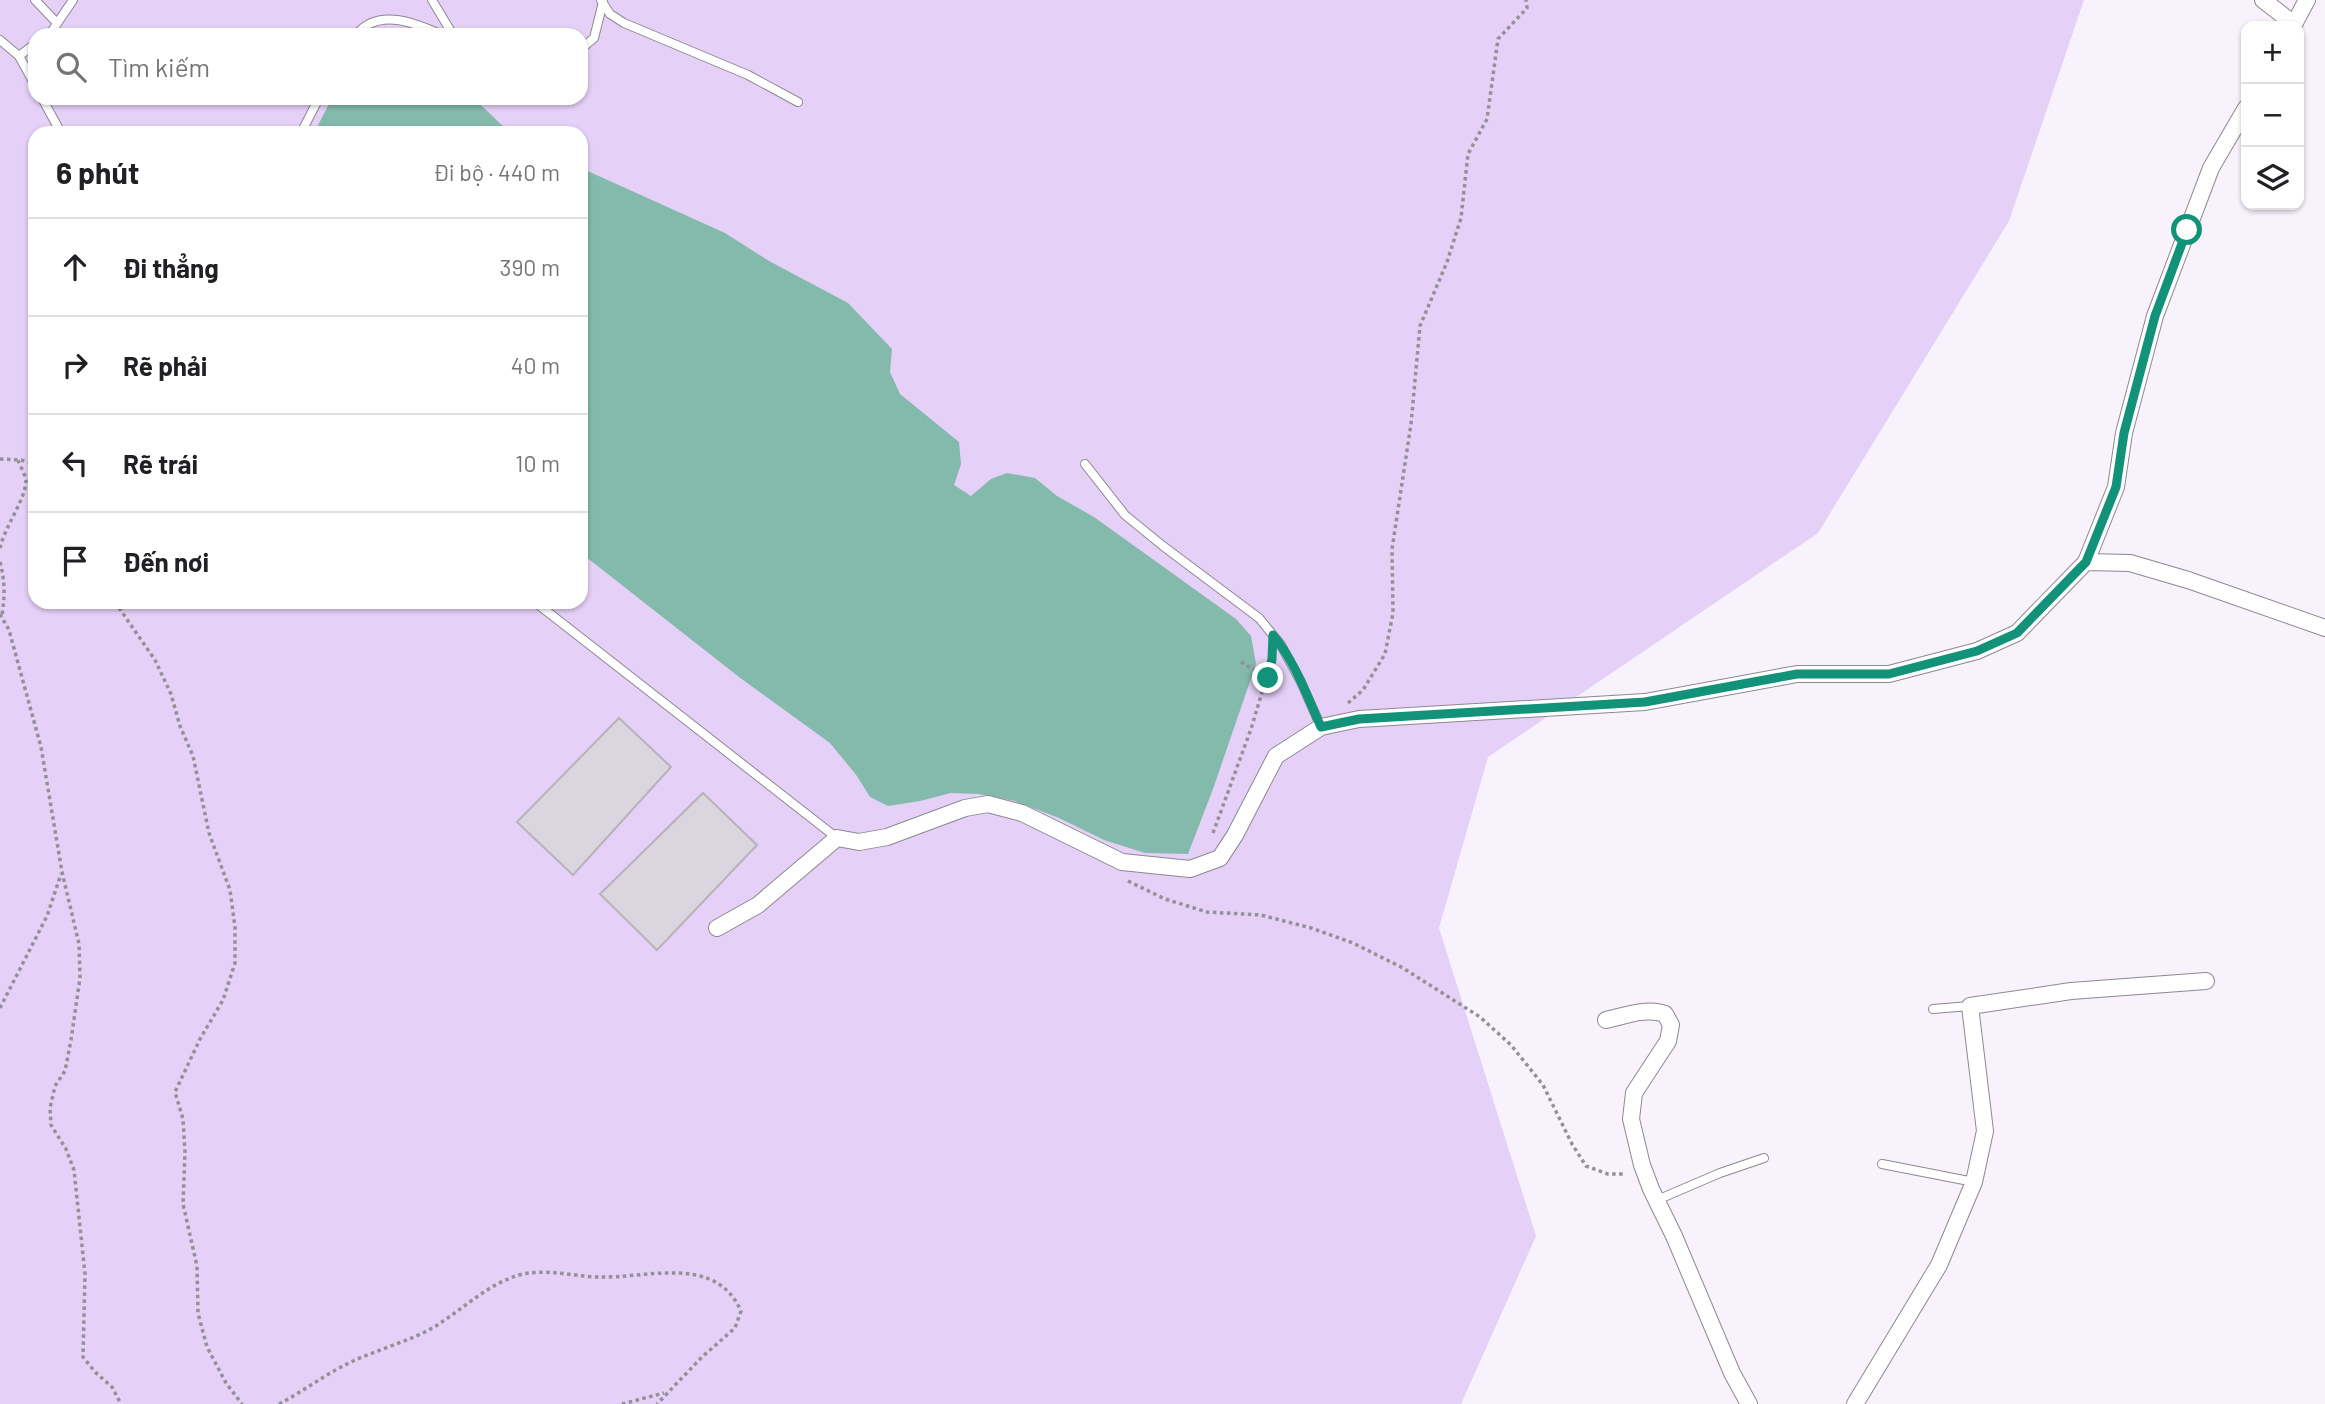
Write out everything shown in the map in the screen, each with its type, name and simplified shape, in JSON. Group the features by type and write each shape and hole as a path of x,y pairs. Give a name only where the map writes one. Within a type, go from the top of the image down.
{"street":[{"path":"2263,0 2288,21"},
{"path":"2295,21 2307,0"},
{"path":"717,928 758,905 837,838 859,842 887,837 965,808 988,804 1023,813 1122,862 1191,869 1220,858 1276,756 1321,727 1359,719 1645,702 1797,674 1889,674 1977,651 2017,633 2086,562 2116,487 2124,433 2155,316 2211,169 2241,117"},
{"path":"2086,562 2130,564 2188,580 2325,628"},
{"path":"1855,1404 1940,1265 1974,1182 1985,1131 1970,1006 2071,992 2206,981"},
{"path":"1606,1020 1639,1012 1657,1011 1665,1014 1671,1025 1668,1041 1634,1093 1631,1119 1646,1174 1732,1373 1749,1404"}],"lane":[{"path":"35,0 57,23"},
{"path":"52,28 73,0"},
{"path":"432,0 449,28"},
{"path":"588,43 594,38 602,1"},
{"path":"602,1 610,14 624,23 748,75 797,102"},
{"path":"362,28 385,19 411,21 426,28"},
{"path":"0,40 19,56 28,72"},
{"path":"19,56 28,49"},
{"path":"46,105 57,126"},
{"path":"305,126 315,105"},
{"path":"1085,464 1125,515 1259,618 1281,645 1321,727"},
{"path":"544,609 837,838"},
{"path":"1933,1009 1970,1006"},
{"path":"1657,1200 1720,1173 1764,1158"},
{"path":"1882,1164 1974,1182"}],"path":[{"path":"1346,705 1363,690 1385,654 1393,613 1392,549 1411,424 1420,326 1447,261 1461,218 1468,153 1487,119 1498,39 1527,8 1526,0"},
{"path":"0,459 28,462"},
{"path":"0,548 9,520 22,498 26,480 18,460"},
{"path":"0,562 5,575 1,615 9,630 41,747 62,872 79,944 80,978 65,1071 55,1086 50,1108 51,1125 75,1170 85,1274 83,1357 112,1387 121,1404"},
{"path":"120,609 155,660 171,694 180,726 193,756 209,833 230,890 235,927 235,962 223,1000 194,1050 175,1092 183,1119 183,1204 197,1266 198,1313 207,1347 226,1383 242,1404"},
{"path":"1213,834 1268,678 1273,635"},
{"path":"1241,662 1268,678"},
{"path":"0,1008 47,916 62,872"},
{"path":"1124,879 1165,899 1207,912 1261,915 1311,928 1353,943 1403,968 1480,1017 1511,1045 1543,1085 1586,1166 1608,1174 1646,1174"},
{"path":"279,1404 353,1361 427,1330 487,1290 522,1275 557,1271 595,1277 631,1277 688,1272 718,1282 736,1300 741,1311 735,1328 657,1404"},
{"path":"622,1404 666,1393"}],"shaded area":[{"path":"0,0 2084,0 2009,221 1818,533 1488,757 1439,928 1536,1236 1461,1404 0,1404"},
{"path":"328,105 480,105 503,126 318,126"},
{"path":"588,171 725,233 769,261 848,303 892,349 890,372 900,394 959,442 961,464 954,485 971,496 991,479 1007,473 1035,478 1057,496 1094,517 1236,619 1251,636 1256,664 1188,854 1145,853 1104,840 1015,801 978,794 951,793 888,806 870,797 830,743 739,677 588,558"}],"building":[{"path":"619,718 671,767 573,875 517,822"},
{"path":"703,793 757,845 657,950 600,894"}],"route":[{"path":"1268,678 1273,635 1301,682 1321,727 1359,719 1645,702 1797,674 1889,674 1977,651 2017,633 2086,562 2116,487 2124,433 2155,316 2187,230"}]}
